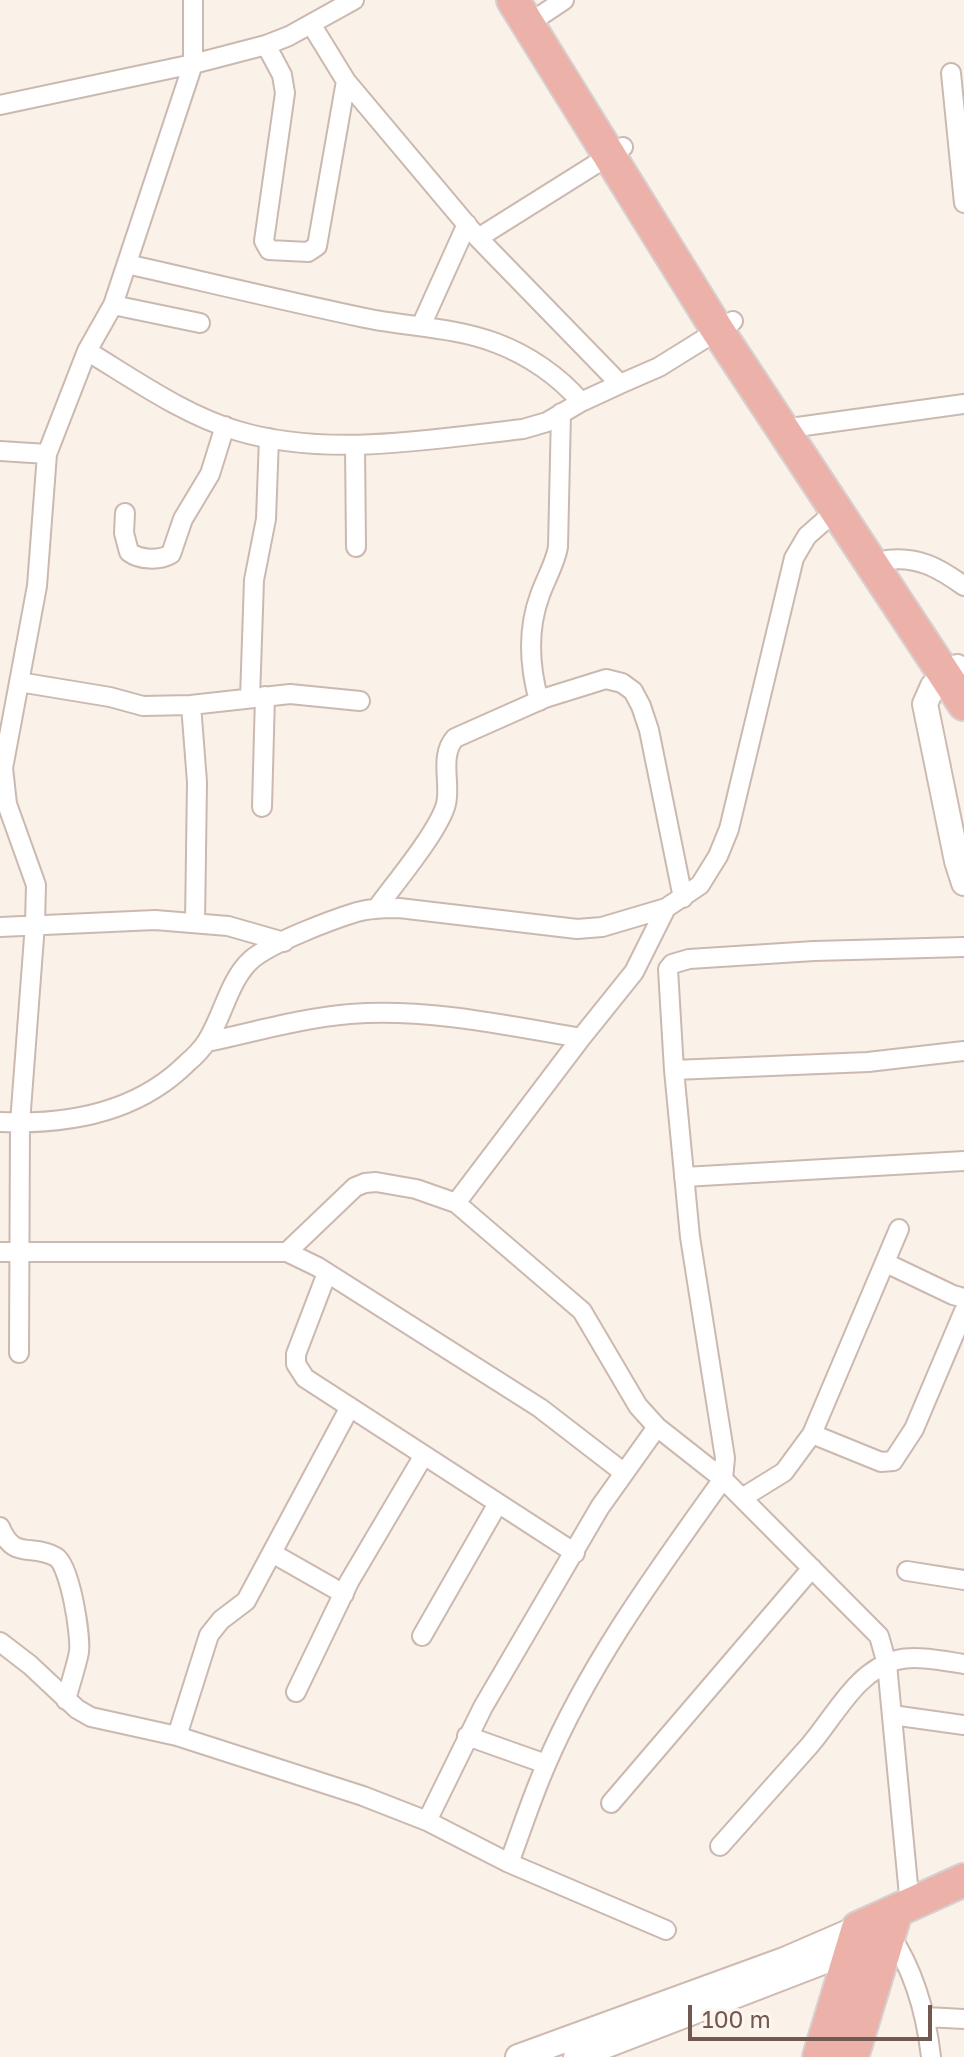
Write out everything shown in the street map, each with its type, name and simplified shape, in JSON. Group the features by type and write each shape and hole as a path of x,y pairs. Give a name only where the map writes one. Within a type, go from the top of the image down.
{"highway":[{"path":"535,8 617,152 726,326 955,673"},
{"path":"842,505 887,560 955,673 964,704"},
{"path":"819,2057 855,1940 964,1880"},
{"path":"898,1917 964,1899"},
{"path":"852,2057 898,1917"}],"main road":[{"path":"955,673 926,696 926,714 964,883"},
{"path":"518,2057 784,1960 855,1940"},
{"path":"576,2057 855,1940"}],"street":[{"path":"19,1353 20,1123 36,885 7,804 3,768 37,586 47,454 87,351 113,305 193,64 193,0"},
{"path":"0,105 193,64 266,45 354,0"},
{"path":"311,24 346,81 472,231 620,384"},
{"path":"266,45 282,75 285,93 264,241 269,250 308,252 317,246 346,81"},
{"path":"951,73 964,203"},
{"path":"421,326 472,231 617,152"},
{"path":"127,264 368,318 475,336 499,344 562,381 581,402"},
{"path":"113,305 200,323"},
{"path":"87,351 188,409 225,426 269,438 355,445 523,429 547,422 581,402 659,367 726,326"},
{"path":"792,428 964,404"},
{"path":"539,701 530,652 531,631 537,603 558,547 561,413"},
{"path":"125,513 124,533 129,552 137,557 158,558 171,554 183,519 210,474 225,426"},
{"path":"262,807 255,564 266,519 269,438"},
{"path":"355,445 356,547"},
{"path":"0,451 47,454"},
{"path":"0,1122 73,1119 137,1100 178,1072 207,1042 234,986 250,961 284,942 358,912 399,908 577,929 602,927 666,908 683,898 700,885 709,872 729,829 794,558 807,536 842,505"},
{"path":"887,560 909,558 923,562 964,586"},
{"path":"377,908 442,816 448,792 450,744 462,735 539,701 606,679 622,683 633,691 641,706 649,730 683,898"},
{"path":"19,682 110,697 143,706 191,705 290,694 360,701"},
{"path":"191,705 197,782 195,923"},
{"path":"456,1203 634,972 666,908"},
{"path":"0,927 155,920 228,926 284,942"},
{"path":"509,1863 546,1764 598,1665 636,1602 723,1479 725,1458 690,1237 667,974 672,964 679,961 814,951 964,947"},
{"path":"207,1042 281,1025 350,1014 407,1013 469,1019 581,1038"},
{"path":"674,1070 868,1062 964,1051"},
{"path":"684,1177 964,1161"},
{"path":"287,1252 355,1187 365,1183 416,1189 456,1203 582,1311 628,1392 657,1427 723,1479 873,1627 883,1644 892,1715 898,1917 905,1958 926,2017 931,2057"},
{"path":"742,1498 784,1472 812,1434 899,1229"},
{"path":"0,1252 287,1252 327,1273 540,1408 623,1472"},
{"path":"886,1263 964,1298"},
{"path":"327,1273 300,1343 296,1364 305,1378 575,1553"},
{"path":"812,1434 881,1462 893,1461 914,1429 964,1311"},
{"path":"177,1736 209,1635 221,1620 246,1601 350,1407"},
{"path":"427,1821 467,1736 623,1472 657,1427"},
{"path":"296,1692 344,1594 424,1455"},
{"path":"422,1636 497,1505"},
{"path":"0,1527 5,1540 13,1547 52,1555 63,1565 78,1625 79,1642 66,1700"},
{"path":"272,1553 344,1594"},
{"path":"611,1803 812,1568"},
{"path":"907,1571 964,1580"},
{"path":"0,1642 30,1665 66,1700 91,1717 177,1736 363,1796 427,1821 509,1863 666,1930"},
{"path":"720,1846 860,1684 887,1664 906,1658 964,1664"},
{"path":"892,1715 964,1725"},
{"path":"467,1736 546,1764"},
{"path":"926,2017 959,2016"}]}
